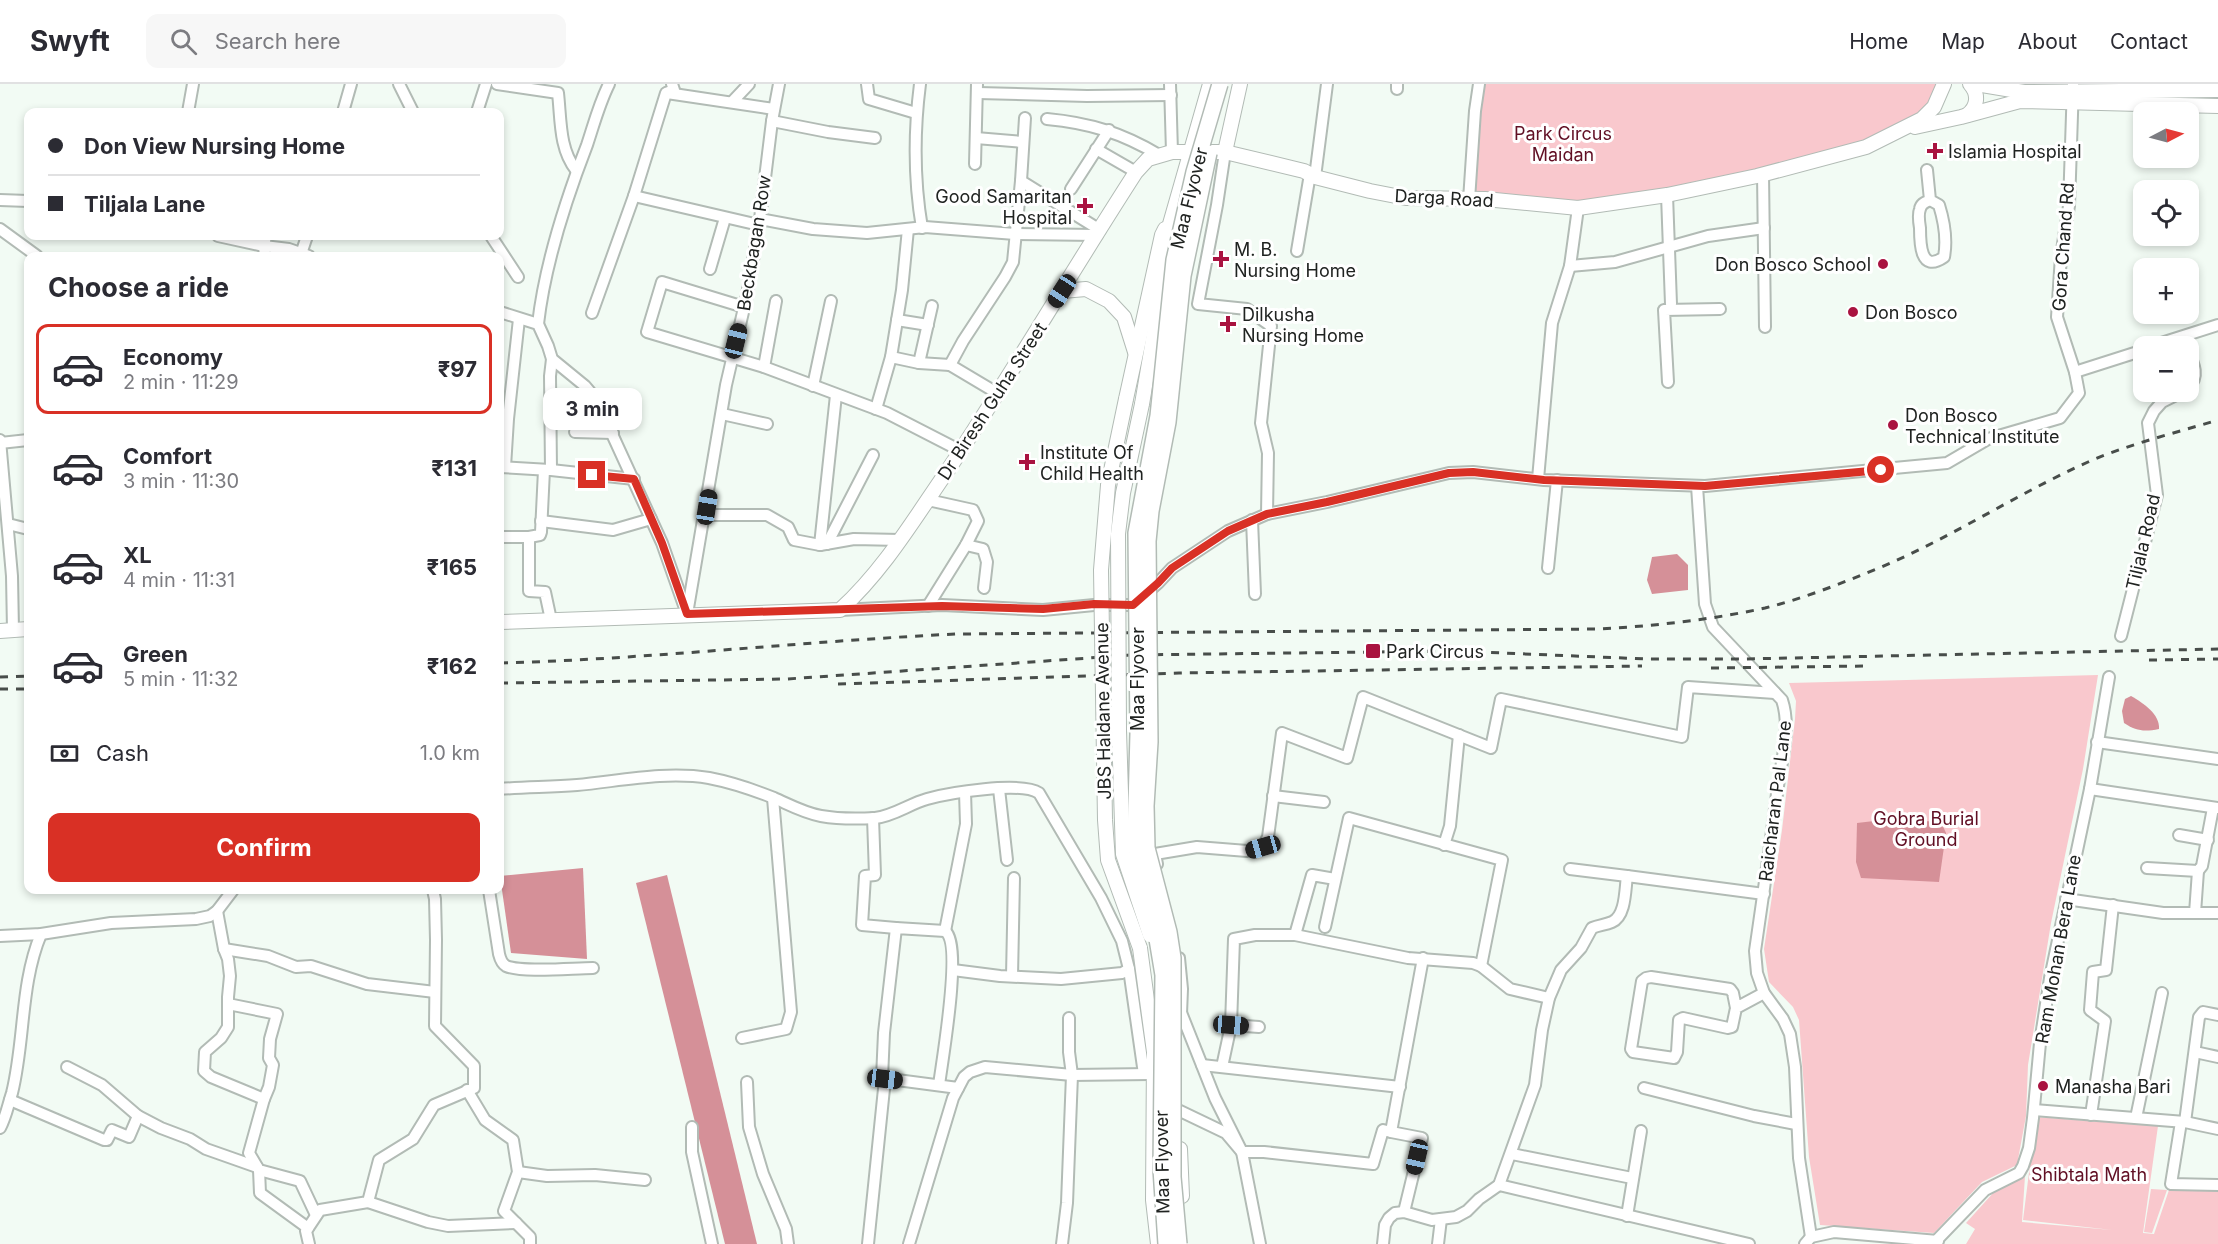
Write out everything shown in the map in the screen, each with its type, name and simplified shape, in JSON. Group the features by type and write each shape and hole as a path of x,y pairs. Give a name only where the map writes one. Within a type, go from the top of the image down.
{"highway":[{"name":"Maa Flyover","path":"1166,1244 1162,1219 1161,1170 1163,975 1156,933 1143,888 1135,843 1138,735 1136,533 1158,416 1174,260 1194,172 1220,84"},
{"name":"Maa Flyover","path":"1179,1244 1173,1177 1173,958 1169,932 1147,848 1146,806 1150,719 1148,541 1151,511 1168,422 1183,276 1207,163 1229,84"}],"main road":[{"name":"JBS Haldane Avenue","path":"1146,945 1123,854 1119,731 1118,534 1123,493 1142,404 1170,240 1170,224 1210,84"},
{"name":"Maa Flyover","path":"1225,152 1240,84"},
{"path":"1941,88 1938,101 1943,112 1961,116 1971,112 1976,102 1976,95 1970,84"},
{"path":"1976,84 2024,92 2218,90"},
{"name":"Darga Road","path":"1190,152 1225,152 1406,198 1485,199 1578,208 1668,195 1866,147 1905,129 1930,113 1941,88"},
{"name":"Darga Road","path":"1905,129 2020,101 2072,93"},
{"path":"2072,93 2218,106"},
{"path":"1165,154 1190,152"},
{"name":"Dr Biresh Guha Street","path":"840,610 863,589 886,561 928,500 1136,172 1148,159 1165,154"},
{"name":"JBS Haldane Avenue","path":"1170,224 1162,235 1108,485 1101,570 1105,820 1108,860 1146,945 1158,962 1177,1075 1181,1180 1187,1244"},
{"path":"1062,291 1086,289 1109,301 1125,317 1136,357"},
{"path":"504,622 840,610"},
{"path":"6,630 24,629"},
{"path":"1146,945 1151,1023 1149,1074 1154,1110 1153,1200 1158,1244"}],"street":[{"path":"189,108 194,84"},
{"path":"344,108 351,84"},
{"path":"399,84 411,108"},
{"path":"478,108 486,84"},
{"path":"497,84 558,93 563,144 569,161 576,170"},
{"path":"504,537 540,535 548,470 552,359 538,324 543,287 576,170 609,84"},
{"path":"732,102 749,84"},
{"name":"Beckbagan Row","path":"687,614 732,357 760,222 779,84"},
{"path":"867,84 869,99 916,113"},
{"path":"920,84 916,113 916,189 922,228"},
{"path":"1297,251 1327,84"},
{"path":"1469,200 1479,84"},
{"path":"592,313 634,196 669,88 732,102 828,132 875,138"},
{"path":"975,164 977,88 1087,96 1171,89 1165,154 1109,130 1070,121 1047,119"},
{"name":"Gora Chand Rd","path":"2072,93 2068,206 2061,256 2057,317 2075,372"},
{"path":"950,365 1013,262 1025,118"},
{"path":"1071,189 1109,130"},
{"path":"976,138 1023,142"},
{"path":"1096,149 1136,172"},
{"path":"1225,152 1198,304 1247,309 1271,326 1261,423 1268,453 1267,514"},
{"path":"1927,170 1930,200"},
{"path":"1762,174 1766,327"},
{"path":"1021,181 1099,232"},
{"path":"1668,195 1671,304"},
{"path":"634,196 725,218 813,229 867,233 922,228 1015,234 1099,232"},
{"path":"0,200 24,201"},
{"path":"1930,200 1939,205 1943,217 1945,251 1944,257 1936,261 1923,256 1920,248 1919,209 1930,200"},
{"path":"1538,479 1552,323 1570,266 1578,208"},
{"path":"710,270 725,218"},
{"path":"1570,266 1615,262 1708,236 1764,228"},
{"path":"0,229 32,252"},
{"path":"876,409 891,357 908,229"},
{"path":"237,240 297,252"},
{"path":"504,256 518,277"},
{"path":"744,307 662,282 647,332 764,367 876,409 960,451"},
{"path":"764,367 776,301"},
{"path":"813,386 831,301"},
{"path":"919,363 932,306"},
{"path":"1668,382 1664,310 1720,309"},
{"path":"504,313 538,324"},
{"path":"504,452 519,319"},
{"path":"897,320 928,325"},
{"path":"2195,336 2218,325"},
{"path":"840,610 928,606 1043,609 1094,604 1133,605 1172,568 1228,531 1252,520 1267,514 1449,473 1473,472 1538,479 1697,486 1947,463 1988,439 2060,418 2079,393 2075,372 2133,354"},
{"path":"891,357 919,363 950,365 997,393"},
{"path":"552,359 585,386 596,399 662,543 687,614"},
{"path":"823,544 836,395"},
{"name":"Tiljala Road","path":"2121,636 2157,495 2148,423 2162,402"},
{"path":"722,414 767,424"},
{"path":"576,432 613,433"},
{"path":"6,630 8,524 2,490 0,442 24,440"},
{"path":"823,544 873,455"},
{"path":"504,467 634,479"},
{"path":"1548,568 1557,480"},
{"name":"Raicharan Pal Lane","path":"1697,486 1705,604 1713,627 1782,700 1786,711 1755,951 1757,973 1764,993 1783,1019 1790,1034 1795,1067 1796,1124 1808,1240"},
{"path":"928,500 974,510 978,520 966,545 928,606"},
{"path":"706,515 767,515 788,527 794,540 823,544 854,539 900,540"},
{"path":"541,521 613,530 651,519"},
{"path":"1252,520 1255,594"},
{"path":"8,524 24,528"},
{"path":"529,537 529,591 545,592 551,620"},
{"path":"966,545 983,549 986,554 984,588"},
{"name":"Ram Mohan Bera Lane","path":"1935,1242 1985,1190 2019,1173 2024,1166 2034,1110 2040,1043 2066,898 2090,789 2109,677"},
{"path":"1181,1014 1182,989 1179,955 1155,854 1197,847 1247,851 1263,847 1268,837 1282,733 1347,758 1363,697 1491,748 1501,699 1682,737 1688,687 1775,693"},
{"path":"1444,845 1449,826 1459,735"},
{"path":"2097,742 2218,759"},
{"path":"504,789 573,785 654,776 688,776 711,778 821,816 873,818 895,813 928,799 965,792 1033,789 1039,793 1101,898 1122,941 1149,1074"},
{"path":"999,789 1007,860"},
{"path":"2090,789 2215,808 2202,866 2198,872 2194,913"},
{"path":"945,931 966,824 965,792"},
{"path":"1273,796 1324,802"},
{"path":"742,1038 786,1029 791,1012 773,798"},
{"path":"873,818 875,875 865,876 862,925 945,931 952,940 953,970 939,1086"},
{"path":"1325,927 1349,818 1502,860 1481,966"},
{"path":"2179,835 2208,840"},
{"path":"2146,868 2198,872"},
{"name":"Raicharan Pal Lane","path":"1570,869 1764,894"},
{"path":"1295,935 1312,875 1335,879"},
{"path":"1383,1244 1385,1225 1395,1213 1404,1212 1432,1220 1456,1216 1467,1211 1499,1185 1535,1085 1542,1030 1549,998 1561,970 1581,948 1592,928 1614,922 1618,918 1622,911 1627,876"},
{"path":"1012,976 1014,878"},
{"path":"0,936 41,934 111,923 196,919 210,916 217,911 230,894"},
{"path":"368,1202 379,1160 413,1138 434,1105 474,1088 474,1066 435,1026 433,894"},
{"path":"490,894 501,962 507,966 523,969 593,968"},
{"path":"2066,898 2163,913 2218,913"},
{"path":"2091,1115 2105,1022 2090,1010 2093,972 2106,970 2113,905"},
{"path":"217,911 230,976 228,1027 221,1038 205,1052 204,1071 211,1077 264,1099"},
{"path":"868,1244 885,1079 882,1078 884,1033 896,928"},
{"path":"0,1128 5,1120 17,1072 24,1004 41,934"},
{"path":"1222,1067 1231,1025 1234,939 1255,935 1295,935 1353,948 1473,963 1481,966 1510,989 1549,998"},
{"path":"224,949 268,956 296,968 311,966 367,984 435,992"},
{"path":"1391,1132 1423,958"},
{"path":"1158,962 1215,1098 1242,1152 1260,1244"},
{"path":"953,970 1061,979 1122,973 1129,969"},
{"path":"1646,978 1730,989 1736,1008 1734,1024 1728,1028 1683,1018 1679,1020 1677,1052 1674,1058 1633,1052 1631,1049 1642,981 1646,978"},
{"path":"1736,1008 1764,993"},
{"path":"2136,1118 2162,993"},
{"path":"228,1004 278,1014 270,1039 270,1058 273,1065 269,1087 249,1153 258,1169 260,1193 308,1228"},
{"path":"2218,1015 2207,1011 2200,1014 2171,1184 2218,1185"},
{"path":"1062,1244 1067,1203 1072,1075 1069,1018"},
{"path":"1231,1025 1258,1027"},
{"path":"2195,1052 2218,1057"},
{"path":"1202,1065 1400,1087"},
{"path":"67,1067 102,1085 138,1116 161,1128 190,1138 206,1149 258,1169 300,1181 316,1215"},
{"path":"909,1244 958,1088 970,1072 985,1067 1072,1075 1177,1075"},
{"path":"885,1079 958,1088"},
{"path":"747,1082 749,1127 763,1174 786,1229 788,1244"},
{"path":"1644,1089 1796,1124"},
{"path":"467,1090 485,1120 513,1140 518,1172 504,1211 530,1237 530,1244"},
{"path":"10,1100 104,1140 107,1140 112,1130 129,1137 138,1116"},
{"path":"1154,1110 1178,1110 1226,1134 1242,1152 1264,1152 1373,1164 1383,1130 1422,1138 1404,1212"},
{"path":"2034,1110 2183,1122 2218,1129"},
{"path":"692,1127 692,1152 712,1244"},
{"path":"1627,1216 1641,1131"},
{"path":"1512,1154 1632,1178"},
{"path":"518,1172 547,1176 596,1175 645,1180"},
{"path":"1499,1185 1749,1244"},
{"path":"309,1244 306,1231 320,1210 368,1202 428,1222 448,1226 516,1223"},
{"path":"1438,1244 1441,1219"},
{"path":"1808,1240 1834,1232 1859,1239 1935,1242"}],"green space":[{"name":"Park Circus Maidan","path":"1485,84 1938,84 1946,98 1861,145 1662,196 1571,204 1474,193 1479,115"},
{"name":"Gobra Burial Ground","path":"2098,675 2083,769 2051,923 2028,1065 2026,1116 2017,1165 1982,1182 1934,1233 1820,1225 1809,1157 1799,1020 1793,1007 1769,982 1764,949 1782,830 1795,719 1796,701 1789,683"},
{"name":"Shibtala Math","path":"2036,1117 2158,1126 2143,1233 2154,1234 2169,1190 2214,1191 2218,1192 2218,1244 1966,1244 1975,1229 1966,1223 1994,1192 2025,1176 2022,1222 2112,1230 2023,1220"},
{"path":"2151,1189 2167,1190 2152,1233 2144,1232"}],"shaded area":[{"path":"1677,554 1688,565 1688,590 1652,594 1647,580 1652,557"},
{"path":"2131,696 2154,714 2159,729 2140,730 2124,723 2122,711 2125,699"},
{"path":"1891,819 1941,822 1946,833 1939,882 1861,878 1856,862 1857,823"},
{"path":"583,868 587,959 511,953 503,894 504,876"},
{"path":"667,875 757,1244 725,1244 636,883"}],"railway":[{"path":"504,663 614,658 957,634 1598,629 1703,619 1765,608 1840,584 1921,549 2088,462 2136,444 2218,420"},
{"path":"504,683 787,679 1132,655 1454,651 1647,659 1742,659 2218,649"},
{"path":"2149,660 2218,659"},
{"path":"838,684 1179,673 1642,666"},
{"path":"1711,668 1867,666"},
{"path":"0,677 24,676"},
{"path":"0,689 24,689"}],"place":[{"name":"Islamia Hospital","path":"1935,151"},
{"name":"Good Samaritan Hospital","path":"1085,206"},
{"name":"M. B. Nursing Home","path":"1221,259"},
{"name":"Don Bosco School","path":"1883,264"},
{"name":"Don Bosco","path":"1853,312"},
{"name":"Dilkusha Nursing Home","path":"1228,324"},
{"name":"Don Bosco Technical Institute","path":"1893,425"},
{"name":"Institute Of Child Health","path":"1027,462"},
{"name":"Park Circus","path":"1373,651"},
{"name":"Manasha Bari","path":"2043,1086"}],"route":[{"path":"592,475 634,479 662,543 687,614 942,606 1043,609 1094,604 1133,605 1172,568 1228,531 1267,514 1449,473 1473,472 1544,480 1705,486 1881,470"}]}
